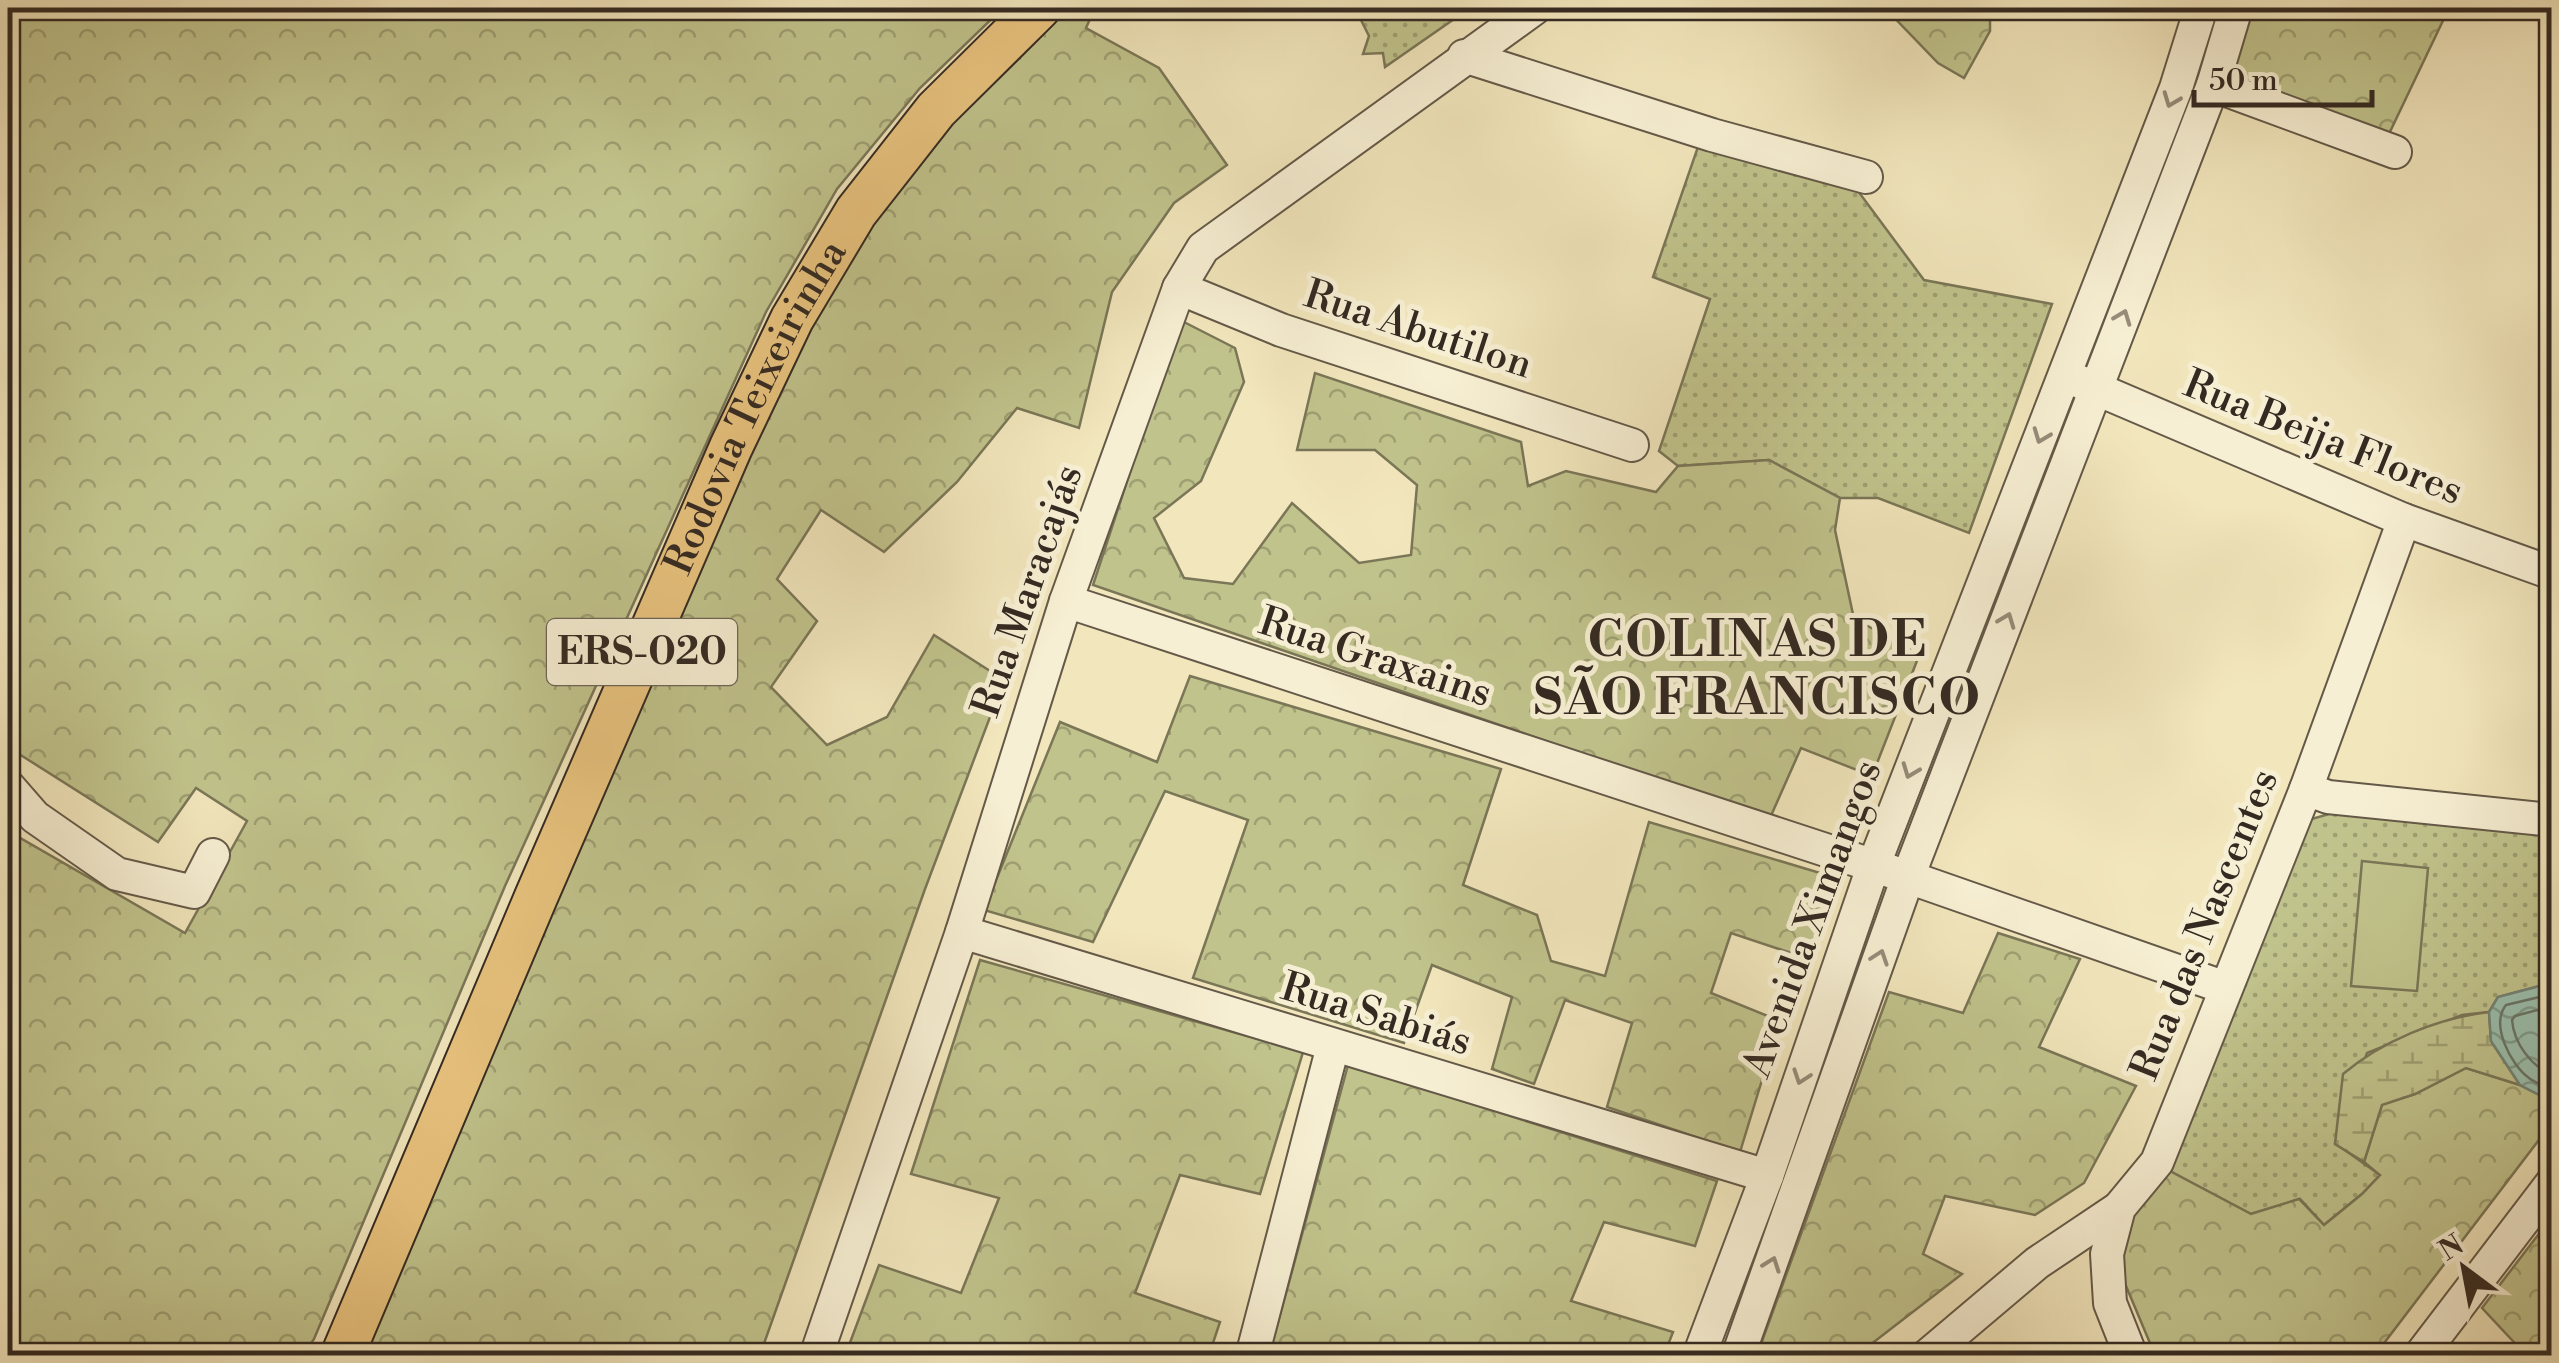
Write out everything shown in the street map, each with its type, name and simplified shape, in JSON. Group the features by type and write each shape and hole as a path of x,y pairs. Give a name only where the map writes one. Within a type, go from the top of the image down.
{"main road":[{"name":"Rodovia Teixeirinha","path":"342,1356 536,896 731,447 792,319 856,212 936,110 1039,8"}],"street":[{"name":"Rua Maracajás","path":"816,1356 962,932 1066,601 1179,288 1203,248 1464,56 1536,8"},
{"name":"Avenida Ximangos","path":"1700,1356 1873,867 2176,88 2201,8"},
{"name":"Avenida Ximangos","path":"1738,1356 1908,878 2214,85 2236,8"},
{"path":"1464,56 1712,135 1866,177"},
{"path":"2214,85 2395,152"},
{"name":"Rua Abutilon","path":"1179,288 1281,330 1632,445"},
{"name":"Rua Beija Flores","path":"2065,375 2404,520 2552,573"},
{"name":"Rua das Nascentes","path":"2130,1356 2110,1303 2107,1254 2119,1208 2156,1162 2306,789 2404,520"},
{"name":"Rua Graxains","path":"1066,601 1908,878 2226,988"},
{"path":"8,786 35,817 117,874 194,892 213,855"},
{"path":"2306,789 2328,797 2552,820"},
{"name":"Rua Sabiás","path":"962,932 1766,1176"},
{"path":"1252,1356 1332,1046"},
{"path":"2420,1356 2552,1183"},
{"path":"1927,1356 2037,1263 2119,1208"}],"green space":[{"path":"8,8 1003,8 920,88 837,189 766,312 505,886 314,1339 303,1355 8,1355 8,831 185,933 247,821 196,788 158,842 8,747"},
{"path":"1060,8 1095,8 1086,28 1159,68 1227,165 1174,203 1112,292 1079,428 1017,408 957,482 884,552 821,510 777,579 817,621 771,687 827,745 887,717 934,635 1004,680 925,889 760,1355 362,1356 426,1213 546,904 804,326 871,212 1045,19"},
{"path":"1355,8 1470,8 1385,67 1383,53 1363,54 1369,36"},
{"path":"1885,8 1990,8 1990,31 1964,78 1938,63"},
{"path":"2250,8 2449,8 2388,136 2227,77"},
{"path":"1700,141 1858,191 1924,280 2052,304 1969,533 1878,498 1840,498 1769,460 1678,466 1659,451 1710,299 1653,277"},
{"path":"1180,320 1235,348 1244,382 1201,481 1154,518 1184,578 1233,584 1292,503 1359,563 1411,555 1417,485 1375,450 1297,450 1315,373 1521,442 1528,486 1566,471 1656,492 1678,466 1769,460 1840,498 1835,530 1854,619 1920,653 1872,776 1801,748 1770,818 1093,585"},
{"path":"1190,676 1501,769 1463,885 1537,915 1551,961 1605,976 1649,822 1837,878 1812,960 1731,933 1711,993 1780,1021 1740,1152 1607,1107 1632,1023 1565,1000 1534,1084 1492,1069 1512,997 1432,965 1404,1043 1193,978 1248,820 1165,791 1093,942 984,910 1060,722 1157,762"},
{"path":"2336,812 2551,832 2551,983 2498,997 2489,1012 2462,1015 2367,1053 2335,1143 2380,1175 2324,1225 2300,1199 2251,1214 2166,1169 2308,820"},
{"path":"2362,861 2428,868 2417,991 2351,986"},
{"path":"1998,933 2080,959 2039,1047 2136,1086 2084,1183 2035,1215 1945,1196 1923,1254 1962,1274 1857,1355 1757,1355 1889,992 1963,1013"},
{"path":"980,960 1303,1052 1260,1194 1180,1175 1135,1293 1220,1322 1209,1355 845,1356 879,1265 961,1293 999,1198 911,1174"},
{"path":"2489,1012 2491,1041 2520,1085 2466,1068 2415,1094 2382,1105 2364,1162 2335,1144 2343,1074 2375,1051 2412,1033"},
{"path":"1348,1065 1717,1181 1695,1246 1604,1222 1571,1301 1673,1332 1664,1355 1269,1356"},
{"path":"2466,1068 2520,1085 2551,1101 2551,1124 2375,1355 2155,1355 2118,1267 2127,1214 2166,1169 2251,1214 2299,1199 2324,1225 2380,1175 2364,1162 2382,1104 2415,1094"},
{"path":"2551,1218 2551,1355 2526,1355 2482,1308"}],"water":[{"path":"2551,983 2549,1100 2520,1085 2491,1041 2489,1012 2498,997"}],"district":[{"name":"COLINAS DE SÃO FRANCISCO","path":"1758,670"}]}
